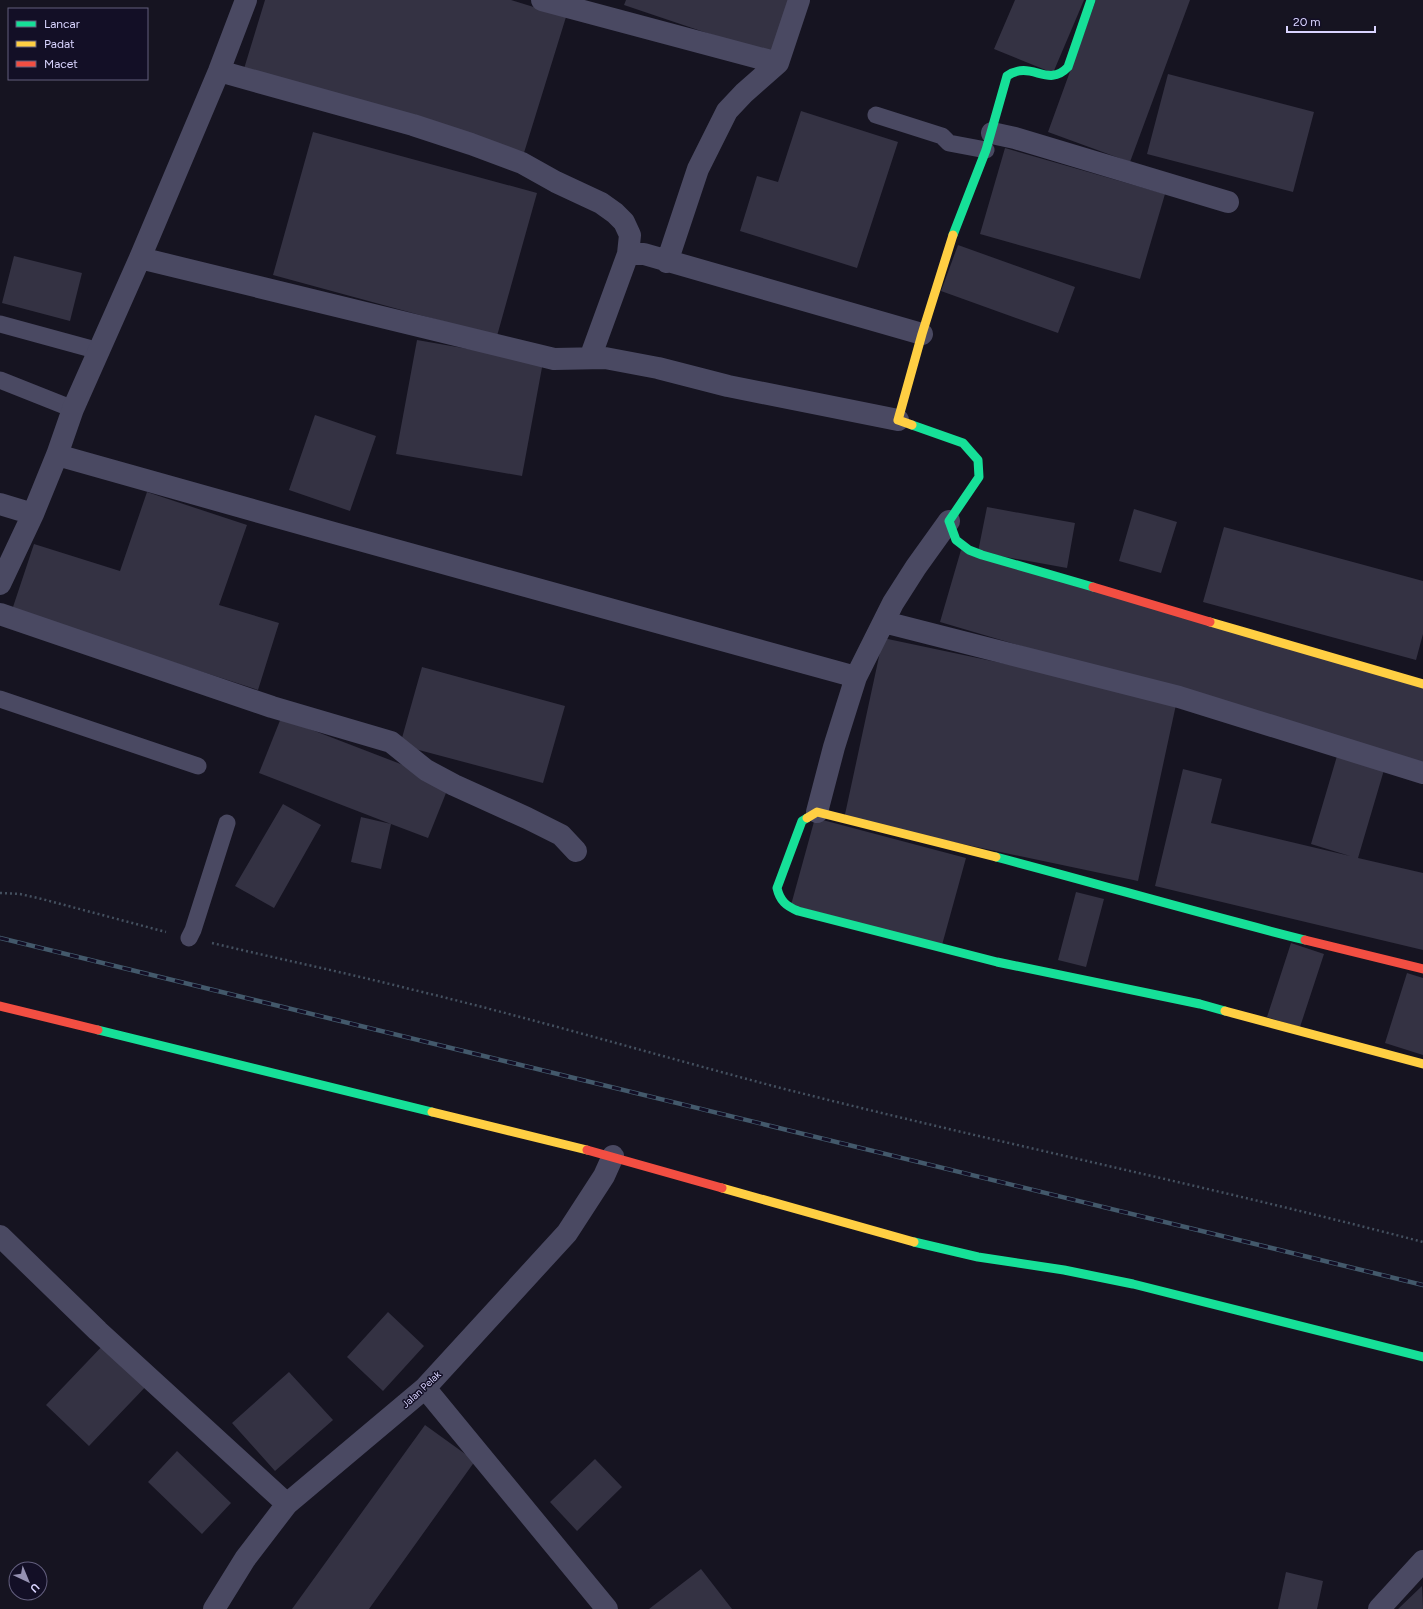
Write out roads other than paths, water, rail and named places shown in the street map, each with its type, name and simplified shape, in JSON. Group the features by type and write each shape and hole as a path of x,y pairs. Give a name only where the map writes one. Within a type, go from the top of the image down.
{"street":[{"path":"0,584 33,514 73,409 140,258 219,71 246,0"},
{"path":"542,0 778,63"},
{"path":"667,262 698,169 728,111 744,93 778,63 799,0"},
{"path":"898,420 922,334 954,230 989,141 1007,76 1014,71 1025,70 1053,77 1063,74 1072,55 1091,0"},
{"path":"219,71 413,125 472,144 522,163 556,182 601,203 616,214 624,222 630,235 628,254 590,358"},
{"path":"989,141 1014,138 1228,202"},
{"path":"628,254 644,254 667,262 922,334"},
{"path":"140,258 554,359 605,358 658,368 728,386 898,420 964,444 978,460 979,477 916,567 893,603 856,676 834,747 817,812 802,821 777,888 779,899 786,905 798,911 997,962 1200,1004 1423,1064"},
{"path":"57,454 334,533 856,676"},
{"path":"0,504 33,514"},
{"path":"949,521 951,530 958,544 982,555 1423,684"},
{"path":"0,614 272,706 379,737 391,742 426,770 561,835 576,851"},
{"path":"884,622 1179,697 1423,773"},
{"path":"817,812 1057,873 1206,916 1423,969"},
{"path":"0,1006 613,1156 938,1249 978,1257 1064,1270 1133,1284 1423,1357"},
{"name":"Jalan Pelak","path":"214,1609 245,1559 287,1504 425,1388 567,1233 604,1176 613,1156"},
{"path":"0,1236 98,1331 287,1504"},
{"path":"425,1388 607,1609"},
{"path":"1379,1609 1423,1561"}],"lane":[{"path":"876,115 942,136 950,143 989,141"},
{"path":"0,324 99,351"},
{"path":"0,380 73,409"},
{"path":"0,699 198,766"},
{"path":"191,934 227,823"}],"railway":[{"path":"0,938 1423,1285"}]}
